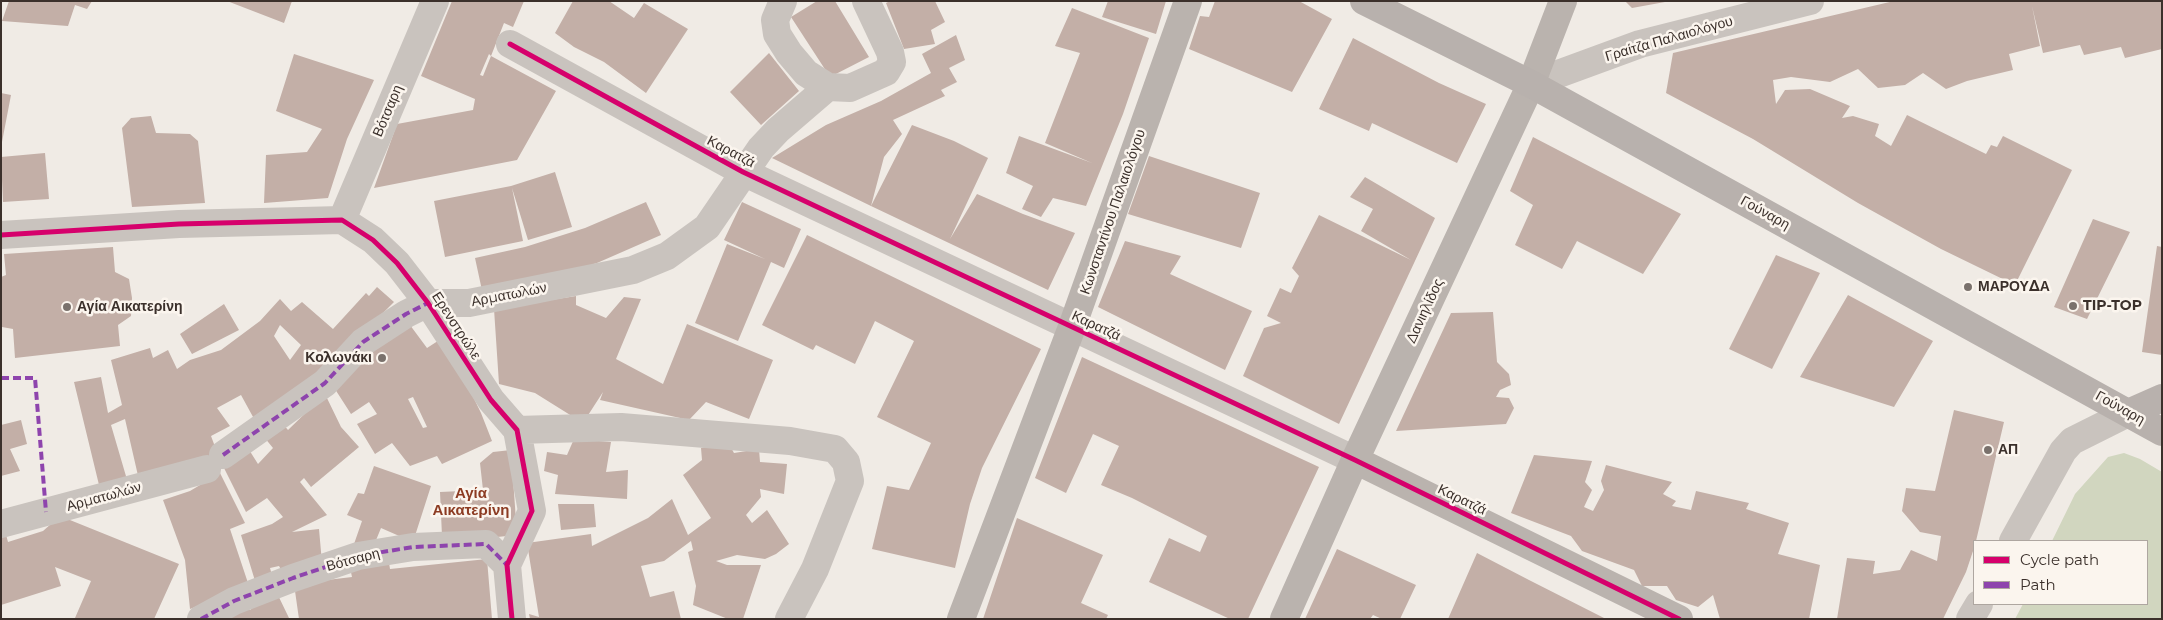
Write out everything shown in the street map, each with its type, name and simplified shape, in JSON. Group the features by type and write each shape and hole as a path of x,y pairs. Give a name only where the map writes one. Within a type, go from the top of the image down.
{"main road":[{"name":"Γούναρη","path":"1364,1 1531,84 2162,432"},
{"path":"2128,412 2162,398"}],"street":[{"name":"Βότσαρη","path":"342,220 435,1"},
{"path":"783,1 775,20 777,34 789,53 806,73 828,87 850,88 886,72 892,62 890,52 866,1"},
{"name":"Κωνσταντίνου Παλαιολόγου","path":"961,619 1072,327 1188,1"},
{"name":"Δανιηλίδος","path":"1284,619 1355,460 1531,84 1563,1"},
{"name":"Γραίτζα Παλαιολόγου","path":"1531,84 1640,44 1810,1"},
{"name":"Καρατζά","path":"510,44 743,172 1355,460 1679,619"},
{"name":"Αρματωλών","path":"1,524 215,462 325,382 362,342 406,314 428,303 469,304 633,270 667,256 707,227 743,172 778,130 828,87"},
{"path":"1,235 179,224 342,220"},
{"name":"Ερενστρώλε","path":"342,220 359,230 384,250 428,303 491,400 517,430"},
{"path":"2014,540 2063,450 2072,440 2128,412"},
{"path":"512,619 507,565 532,511 517,430 621,427 790,441 835,449 846,462 850,481 815,569 789,619"},
{"name":"Βότσαρη","path":"201,619 234,601 293,578 358,556 414,546 486,544 507,565"},
{"path":"1970,619 1977,605"}],"green space":[{"path":"2124,453 2140,459 2162,472 2162,619 2015,619 2022,605 2148,605 2148,540 2052,540 2075,494 2108,457"}],"building":[{"path":"9,1 92,1 87,9 75,5 68,26 2,21"},
{"path":"227,1 292,1 284,23"},
{"path":"452,1 524,1 513,27 504,23 491,56 556,91 517,160 374,188 397,124 473,110 475,99 421,76","holes":["489,54 491,56 483,76 480,75"]},
{"path":"573,1 609,1 634,18 644,3 688,29 646,93 604,62 574,47 555,33"},
{"path":"817,1 835,1 869,57 830,77 791,17"},
{"path":"890,1 935,1 945,22 931,30 935,44 904,49 886,3"},
{"path":"1108,1 1166,1 1156,34 1102,17"},
{"path":"1215,1 1299,1 1332,19 1292,92 1189,49 1200,16 1209,17"},
{"path":"1625,1 1665,1 1665,2 1632,8"},
{"path":"1894,1 2162,1 2162,49 2125,58 2121,47 2084,55 2080,45 2043,53 2032,6 2040,46 2009,54 2013,70 1967,81 1946,89 1923,73 1905,85 1878,88 1858,69 1830,82 1791,77 1773,80 1776,104 1785,90 1810,89 1850,106 1842,118 1853,116 1879,124 1875,136 1891,146 1907,115 1986,154 1991,145 1997,147 2003,136 2072,170 2015,285 1941,249 1858,203 1753,139 1666,93 1673,53"},
{"path":"1072,8 1149,38 1123,114 1086,206 1053,198 1041,217 1022,209 1033,186 1006,173 1019,136 1092,163 1045,143 1080,53 1055,46"},
{"path":"956,35 965,60 949,68 957,82 941,90 945,96 893,120 902,134 884,157 871,206 772,158 826,125 881,101 931,73 922,54"},
{"path":"1353,38 1439,83 1486,104 1457,163 1372,123 1369,131 1319,109"},
{"path":"769,53 799,91 761,125 730,92"},
{"path":"294,54 374,80 347,139 328,198 264,203 266,155 307,152 322,129 276,111"},
{"path":"1,93 11,95 2,142 1,142"},
{"path":"151,116 156,133 190,134 198,141 205,203 132,207 122,128 131,118"},
{"path":"912,125 954,141 988,158 950,239 977,194 1023,214 1075,233 1048,290 871,206"},
{"path":"1533,137 1681,214 1643,274 1577,241 1562,269 1515,245 1533,205 1510,191"},
{"path":"45,153 49,199 3,202 1,157"},
{"path":"1149,156 1260,193 1241,248 1128,214"},
{"path":"555,172 572,227 528,240 512,188 523,241 445,257 434,201 511,186"},
{"path":"1365,177 1435,218 1339,424 1243,376 1264,328 1281,323 1267,316 1280,288 1291,293 1299,276 1292,268 1319,215 1411,260 1361,231 1373,209 1350,197"},
{"path":"646,202 661,235 597,263 533,283 483,295 475,258 525,247 585,228"},
{"path":"742,202 801,229 784,268 771,262 738,341 695,323 727,244 765,259 724,240"},
{"path":"2093,219 2130,232 2087,319 2054,307"},
{"path":"807,235 1041,349 982,468 970,504 955,568 872,549 887,486 909,490 931,443 877,417 914,341 875,321 855,364 816,345 813,350 762,325"},
{"path":"1125,241 1181,256 1170,274 1252,311 1225,370 1098,307"},
{"path":"2157,246 2162,247 2162,355 2142,352"},
{"name":"Αγία Αικατερίνη","path":"113,247 115,272 129,279 132,298 131,316 118,325 120,346 15,358 13,329 2,327 1,321 1,277 6,275 4,254"},
{"path":"1776,255 1820,273 1772,369 1729,349"},
{"path":"377,287 394,302 367,329 258,426 241,395 217,408 230,426 211,436 220,460 139,480 125,419 111,425 128,483 100,489 74,382 101,377 108,413 122,405 111,360 150,348 153,358 168,350 177,369 190,360 221,350 260,321 280,299 291,311 302,302 333,329 366,293 369,296","holes":["280,325 301,345 290,360 274,336"]},
{"path":"1848,295 1933,341 1894,407 1800,377"},
{"path":"576,296 576,305 606,318 624,297 641,299 616,359 663,384 687,324 773,360 749,419 706,402 689,420 600,400 603,392 583,423 535,393 499,384 494,309"},
{"path":"224,304 239,330 192,354 180,334"},
{"path":"1493,312 1497,362 1509,374 1511,385 1500,390 1496,397 1509,398 1514,408 1506,424 1396,431 1451,313"},
{"path":"407,321 427,348 444,337 481,413 492,441 442,464 437,456 410,466 392,443 375,454 357,424 377,414 369,402 351,414 333,386","holes":["413,397 427,427 423,428 408,399"]},
{"path":"1082,357 1319,467 1248,619 1230,619 1149,582 1169,538 1200,552 1207,536 1132,498 1101,485 1119,446 1093,434 1066,493 1035,478"},
{"path":"325,394 341,427 359,447 311,487 304,478 300,482 327,515 292,532 319,529 322,563 283,573 279,566 270,568 273,579 256,584 241,535 272,524 283,517 267,498 246,512 220,460 246,445 258,464 273,448 264,437 282,423 288,430"},
{"path":"1954,410 2004,422 1976,540 1973,540 1973,551 1966,572 1943,619 1837,619 1847,558 1875,561 1873,574 1900,570 1911,550 1937,561 1941,536 1920,532 1902,511 1906,488 1935,491"},
{"path":"21,420 27,444 10,449 20,471 1,476 1,425"},
{"path":"574,439 611,442 606,472 628,470 627,499 555,494 558,475 544,471 547,452 567,455"},
{"path":"729,444 734,453 759,449 760,462 787,464 784,494 760,489 761,497 746,515 752,523 767,510 789,544 776,554 765,559 737,555 716,561 727,565 761,565 743,619 728,619 693,605 696,586 688,552 693,550 691,541 664,561 641,566 650,597 674,591 681,619 530,619 529,614 539,617 527,543 591,534 592,546 648,518 672,499 688,535 711,518 683,475 702,460 701,448"},
{"path":"511,450 517,535 487,538 442,536 440,492 483,490 480,463 493,452"},
{"path":"1534,455 1592,461 1585,482 1592,490 1584,507 1593,511 1604,490 1601,481 1606,465 1672,482 1663,494 1676,501 1672,506 1691,510 1696,491 1749,503 1746,509 1789,523 1778,554 1820,565 1809,619 1720,619 1713,595 1698,607 1676,600 1667,586 1642,586 1634,570 1582,551 1571,536 1511,513"},
{"path":"374,466 431,486 413,542 381,528 372,550 354,544 362,521 347,515 358,493 364,494"},
{"path":"220,473 245,523 230,529 249,586 190,609 185,560 163,500 190,491"},
{"path":"558,504 594,504 596,527 561,530"},
{"path":"60,516 179,564 154,619 75,618 91,581 55,567 61,586 1,605 1,532 5,531 8,542 43,531"},
{"path":"1017,518 1103,555 1081,603 1108,615 1106,619 983,619"},
{"path":"1337,549 1416,585 1400,619 1382,619 1373,615 1370,619 1305,619"},
{"path":"1477,553 1529,580 1606,619 1448,619"},
{"path":"388,557 390,569 487,559 492,619 299,619 294,584 352,577 349,563"},
{"path":"275,589 288,619 230,619 239,603 250,610"}],"marked path":[{"path":"223,455 325,383 363,342 406,314 428,303"},
{"path":"1,378 35,378 46,512"},
{"path":"201,619 234,601 358,556 413,547 486,544 507,565"}],"cycle path":[{"path":"510,44 743,172 1355,460 1679,619"},
{"path":"1,235 179,224 342,220 373,240 397,263 428,303 491,400 517,430 532,511 507,565 512,619"}],"place":[{"name":"ΜΑΡΟΥΔΑ","path":"1968,287"},
{"name":"TIP-TOP","path":"2073,306"},
{"name":"Αγία Αικατερίνη","path":"67,307"},
{"name":"Κολωνάκι","path":"382,358"},
{"name":"ΑΠ","path":"1988,450"}],"district":[{"name":"Αγία Αικατερίνη","path":"471,502"}]}
